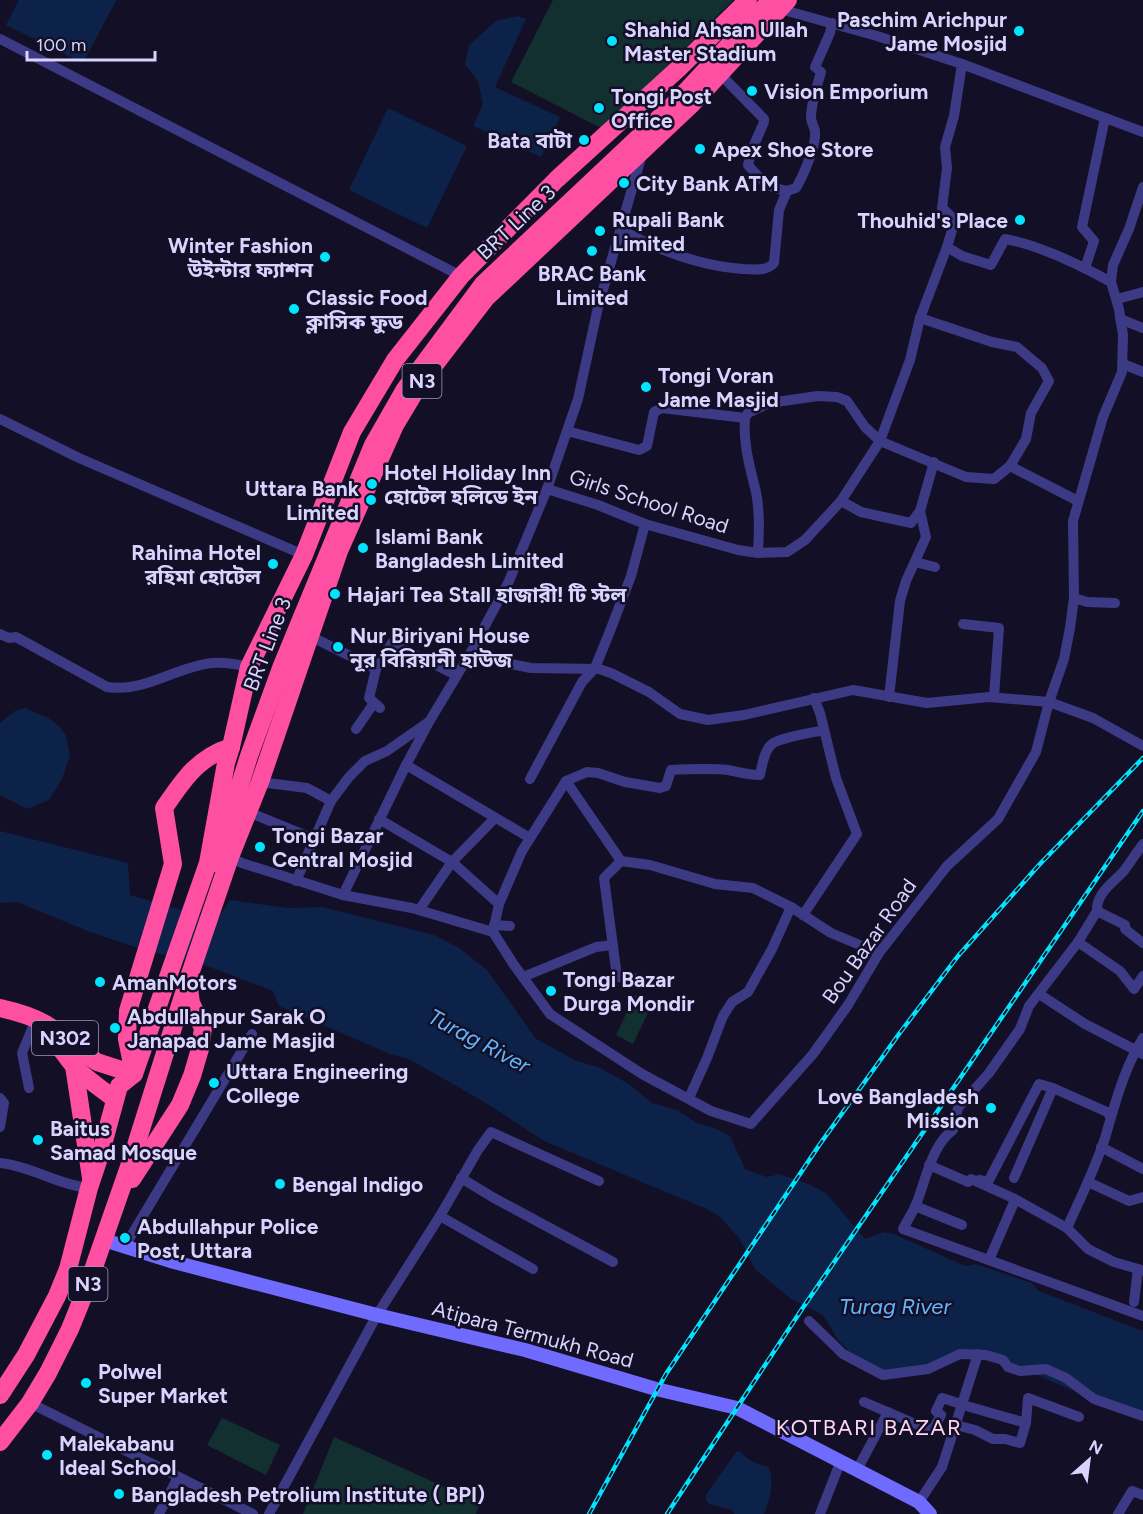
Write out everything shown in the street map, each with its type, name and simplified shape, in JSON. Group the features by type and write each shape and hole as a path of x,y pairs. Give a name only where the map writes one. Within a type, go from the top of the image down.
{"highway":[{"name":"N3","path":"0,1442 30,1403 48,1373 70,1329 104,1240 145,1113 208,863 226,763 249,668 304,555 352,432 395,360 461,276 557,179 680,68 748,0"},
{"path":"640,144 692,104 780,3"},
{"name":"BRT Line 3","path":"0,1422 25,1390 40,1364 108,1197 147,1081 245,767 273,690 373,445 405,389 483,284 640,144 677,101 780,3"},
{"name":"N3","path":"0,1395 26,1355 57,1296 68,1269 117,1092 134,1074 228,864 260,782 339,551 395,425 419,385 486,298 640,144"},
{"path":"134,1074 128,1039 128,1011 173,864 164,808 185,776 214,752 231,747"},
{"path":"116,1204 180,1105 192,1076 204,1028 180,974"},
{"name":"N302","path":"0,1008 22,1013 49,1024 101,1073 117,1092"},
{"name":"N302","path":"0,1017 32,1029 60,1047 74,1066 117,1092"},
{"name":"N302","path":"74,1047 97,1062 134,1074"},
{"path":"74,1066 90,1184"}],"main road":[{"name":"Atipara Termukh Road","path":"104,1240 174,1262 377,1315 525,1350 656,1389 736,1408 919,1502 930,1514"}],"street":[{"path":"780,3 832,23 962,64 1143,132"},
{"path":"720,74 764,118 748,165 774,189 787,191 796,188 801,180 815,133 811,121 813,101 821,72 815,66 830,33 832,23"},
{"path":"0,39 461,276"},
{"name":"Girls School Road","path":"547,489 598,505 645,524 738,550 758,553 787,552 806,540 841,501 880,441 910,360 920,318 955,220 942,208 947,168 945,147 954,116 962,64"},
{"path":"343,895 406,765 471,652 508,581 547,489 578,399 598,307 621,230 640,144 639,105"},
{"path":"1085,268 1094,241 1082,227 1105,118"},
{"path":"947,247 960,255 991,265 1005,239 1038,248 1111,282 1113,265 1129,229 1143,188"},
{"path":"621,230 648,245 696,262 728,268 760,270 774,263 779,210 787,191"},
{"name":"Bou Bazar Road","path":"689,1098 711,1111 751,1124 813,1054 848,1005 879,953 947,866 998,819 1036,752 1049,702 1064,659 1074,598 1072,521 1103,417 1120,379 1123,364 1123,335 1117,299 1111,282"},
{"path":"1117,299 1143,292"},
{"path":"758,553 758,511 748,464 744,432 745,418 748,413 769,402 818,396 837,397 847,401 865,427 880,441 966,477 994,479 1010,466 1026,439 1035,403 1048,381 1042,368 1017,347 992,342 920,318"},
{"path":"1120,318 1143,328"},
{"path":"1123,364 1143,372"},
{"path":"567,431 639,450 647,446 654,412 662,408 745,418"},
{"path":"0,420 79,458 304,555"},
{"path":"841,501 861,512 911,523 920,511 934,462"},
{"path":"1010,466 1078,501"},
{"path":"890,697 900,601 906,581 926,537 920,511"},
{"path":"530,779 582,682 595,668 631,576 645,524"},
{"path":"915,562 935,567"},
{"path":"1074,598 1087,602 1115,603"},
{"path":"963,624 999,628 994,697"},
{"path":"0,634 15,638 107,687 122,689 145,684 209,663 229,662 249,668"},
{"path":"310,636 376,669"},
{"path":"356,729 377,706 369,698 376,669 392,643 456,675"},
{"path":"471,652 501,662 531,668 595,668 611,673 649,692 680,714 708,720 744,715 853,690 927,703 994,697 1049,702 1093,718 1143,746"},
{"path":"803,915 857,834 836,778 814,698"},
{"path":"296,881 331,801 349,777 365,761 387,751 429,722"},
{"path":"791,907 772,949 748,992 732,1002 723,1016 689,1098 642,1074 550,1014 523,977 494,928 499,904 522,850 566,781 586,772 598,772 625,782 660,788 666,786 671,770 714,769 745,775 760,775 765,754 773,743 808,732 824,731"},
{"path":"406,765 530,838"},
{"path":"566,781 621,861 650,865 715,884 753,888 791,907 831,933 879,953"},
{"path":"260,782 307,788 331,801"},
{"path":"248,813 314,839"},
{"path":"419,910 452,862 495,818"},
{"path":"379,819 452,862 499,904"},
{"path":"1143,844 1096,903 1097,911 1078,942 1029,1006 1020,1029 989,1073 958,1108 953,1130 946,1135 929,1165 915,1206 903,1228 1143,1316"},
{"path":"621,861 604,878 617,977 662,981"},
{"path":"228,864 242,863 343,895 494,928 510,926"},
{"path":"1097,911 1121,922 1125,925 1125,929 1143,943"},
{"path":"1078,942 1120,971 1134,989 1143,976"},
{"path":"523,977 596,947 613,945"},
{"path":"1039,994 1085,1024 1139,1052"},
{"path":"29,1088 22,1053 32,1029"},
{"path":"125,1246 252,1034"},
{"path":"1067,1228 1088,1182 1110,1116 1143,1038"},
{"path":"929,1165 968,1182 970,1179 988,1182 1039,1084 1107,1112 1110,1116"},
{"path":"1014,1178 1053,1088"},
{"path":"0,1098 4,1103 0,1127"},
{"path":"269,1514 377,1315 440,1216 460,1178 491,1132 599,1181"},
{"path":"1101,1147 1143,1169"},
{"path":"0,1163 71,1186 90,1184"},
{"path":"460,1178 613,1262"},
{"path":"970,1179 1067,1228 1088,1249 1114,1262 1141,1270 1134,1302"},
{"path":"1088,1182 1129,1201 1143,1197"},
{"path":"989,1260 1015,1200"},
{"path":"915,1206 962,1225"},
{"path":"440,1216 533,1269"},
{"path":"809,1321 843,1354 883,1375 928,1369 960,1354 978,1354 1003,1360 1008,1367 1020,1371 1046,1369 1066,1378 1094,1399 1143,1416"},
{"path":"919,1502 942,1467 978,1354"},
{"path":"864,1402 932,1431 941,1415 936,1411 942,1398 1026,1423"},
{"path":"956,1425 975,1430 993,1439 1020,1443 1026,1423 1028,1398 1079,1417"},
{"path":"30,1403 253,1514"},
{"path":"857,1470 888,1412"},
{"path":"820,1514 840,1463"},
{"path":"159,1514 178,1477"},
{"path":"1118,1514 1132,1491 1143,1495"}],"green space":[{"name":"Shahid Ahsan Ullah Master Stadium","path":"553,0 733,0 605,130 511,82"},
{"path":"635,995 654,1000 633,1044 616,1035"},
{"path":"222,1418 280,1445 266,1475 207,1445"},
{"path":"334,1437 480,1503 476,1514 303,1514"}],"water":[{"path":"19,0 116,1 83,63 6,25"},
{"path":"518,16 526,19 495,87 560,117 541,157 473,126 483,104 478,81 465,64 469,45 496,21"},
{"path":"388,108 467,146 427,228 349,190"},
{"path":"25,708 48,718 60,727 66,736 70,756 62,779 49,800 27,809 0,795 0,723 15,711"},
{"name":"Turag River","path":"0,831 128,863 130,895 217,920 230,900 287,908 323,907 434,935 459,948 487,970 536,1039 577,1061 598,1067 629,1084 652,1103 677,1110 697,1123 715,1128 730,1136 745,1169 767,1177 779,1174 826,1193 865,1239 884,1232 894,1234 965,1266 976,1264 1032,1283 1039,1291 1143,1331 1143,1419 1119,1411 1017,1366 966,1352 891,1376 868,1371 838,1340 823,1315 791,1299 755,1269 739,1238 721,1218 709,1210 544,1141 486,1103 409,1059 390,1054 279,1006 273,991 207,966 138,948 90,932 17,902 0,903"},
{"path":"740,1451 752,1462 768,1466 771,1490 764,1514 734,1514 732,1510 709,1504 706,1500 706,1495 736,1452"}],"railway":[{"path":"589,1514 666,1374 820,1144 899,1034 958,956 1039,865 1143,758"},
{"path":"667,1514 802,1309 1143,811"}],"place":[{"name":"Paschim Arichpur Jame Mosjid","path":"1019,31"},
{"name":"Shahid Ahsan Ullah Master Stadium","path":"612,41"},
{"name":"Vision Emporium","path":"752,91"},
{"name":"Tongi Post Office","path":"599,108"},
{"name":"Bata বাটা","path":"584,140"},
{"name":"Apex Shoe Store","path":"700,149"},
{"name":"City Bank ATM","path":"624,183"},
{"name":"Thouhid's Place","path":"1020,220"},
{"name":"Rupali Bank Limited","path":"600,231"},
{"name":"BRAC Bank Limited","path":"592,251"},
{"name":"Winter Fashion উইন্টার ফ্যাশন","path":"325,257"},
{"name":"Classic Food ক্লাসিক ফুড","path":"294,309"},
{"name":"Tongi Voran Jame Masjid","path":"646,387"},
{"name":"Hotel Holiday Inn হোটেল হলিডে ইন","path":"372,484"},
{"name":"Uttara Bank Limited","path":"371,500"},
{"name":"Islami Bank Bangladesh Limited","path":"363,548"},
{"name":"Rahima Hotel রহিমা হোটেল","path":"273,564"},
{"name":"Hajari Tea Stall হাজারী! টি স্টল","path":"335,594"},
{"name":"Nur Biriyani House নূর বিরিয়ানী হাউজ","path":"338,647"},
{"name":"Tongi Bazar Central Mosjid","path":"260,847"},
{"name":"AmanMotors","path":"100,982"},
{"name":"Tongi Bazar Durga Mondir","path":"551,991"},
{"name":"Abdullahpur Sarak O Janapad Jame Masjid","path":"115,1028"},
{"name":"Uttara Engineering College","path":"214,1083"},
{"name":"Love Bangladesh Mission","path":"991,1108"},
{"name":"Baitus Samad Mosque","path":"38,1140"},
{"name":"Bengal Indigo","path":"280,1184"},
{"name":"Abdullahpur Police Post, Uttara","path":"125,1238"},
{"name":"Polwel Super Market","path":"86,1383"},
{"name":"Malekabanu Ideal School","path":"47,1455"},
{"name":"Bangladesh Petrolium Institute ( BPI)","path":"119,1494"}],"district":[{"name":"KOTBARI BAZAR","path":"869,1427"}]}
